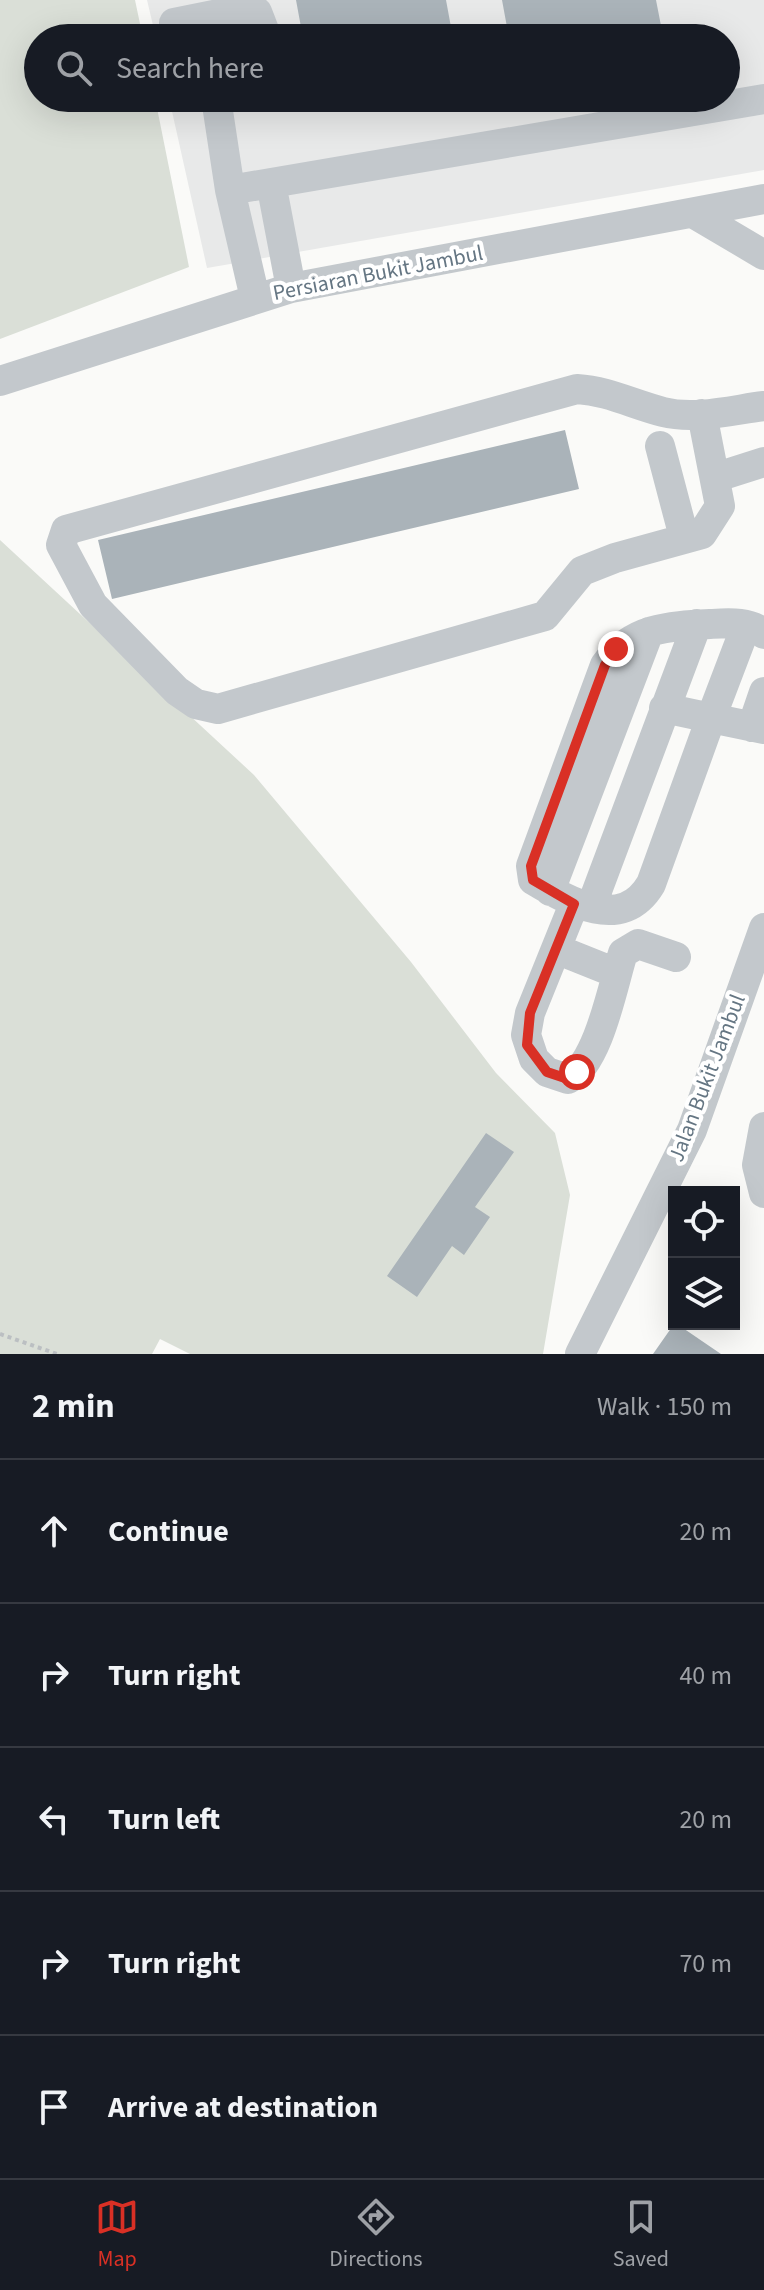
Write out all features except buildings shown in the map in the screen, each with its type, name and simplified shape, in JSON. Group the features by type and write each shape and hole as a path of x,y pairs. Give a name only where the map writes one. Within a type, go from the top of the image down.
{"street":[{"path":"196,24 248,8 257,12 262,24"},
{"path":"740,103 764,99"},
{"path":"218,112 230,190 255,298"},
{"path":"230,190 688,112"},
{"path":"271,183 291,288"},
{"name":"Persiaran Bukit Jambul","path":"0,381 291,288 693,213 763,206"},
{"path":"693,213 764,255"},
{"path":"702,414 717,477 720,506 702,534 684,537 582,571 545,616 218,709 196,704 177,691 93,605 61,545 66,530 577,389 603,391 665,413 702,414 764,406"},
{"path":"660,446 684,537"},
{"path":"717,477 764,462"},
{"path":"676,957 638,944 623,953 604,1018 573,1077 561,1079 547,1072 534,1059 526,1035 571,901 664,708 697,624"},
{"path":"697,624 755,630 711,718 651,884 642,899 611,911 571,901 533,880 531,866 605,665 616,649 649,632 664,626 697,624"},
{"path":"664,708 758,728 764,692"},
{"name":"Jalan Bukit Jambul","path":"580,1354 692,1130 754,986 764,928"},
{"path":"556,949 616,973"},
{"path":"762,1177 764,1127"}],"path":[{"path":"0,1334 57,1354"}],"shaded area":[{"path":"0,0 135,0 140,24 24,24 24,112 158,112 189,267 0,339"},
{"path":"147,0 764,0 764,170 207,268 172,112 740,112 740,24 153,24"},
{"path":"0,540 254,775 411,962 496,1073 555,1133 570,1195 543,1354 190,1354 160,1339 152,1354 0,1354"}],"route":[{"path":"577,1072 568,1079 547,1072 534,1059 527,1045 530,1013 574,904 533,880 531,866 605,665 616,649"}]}
